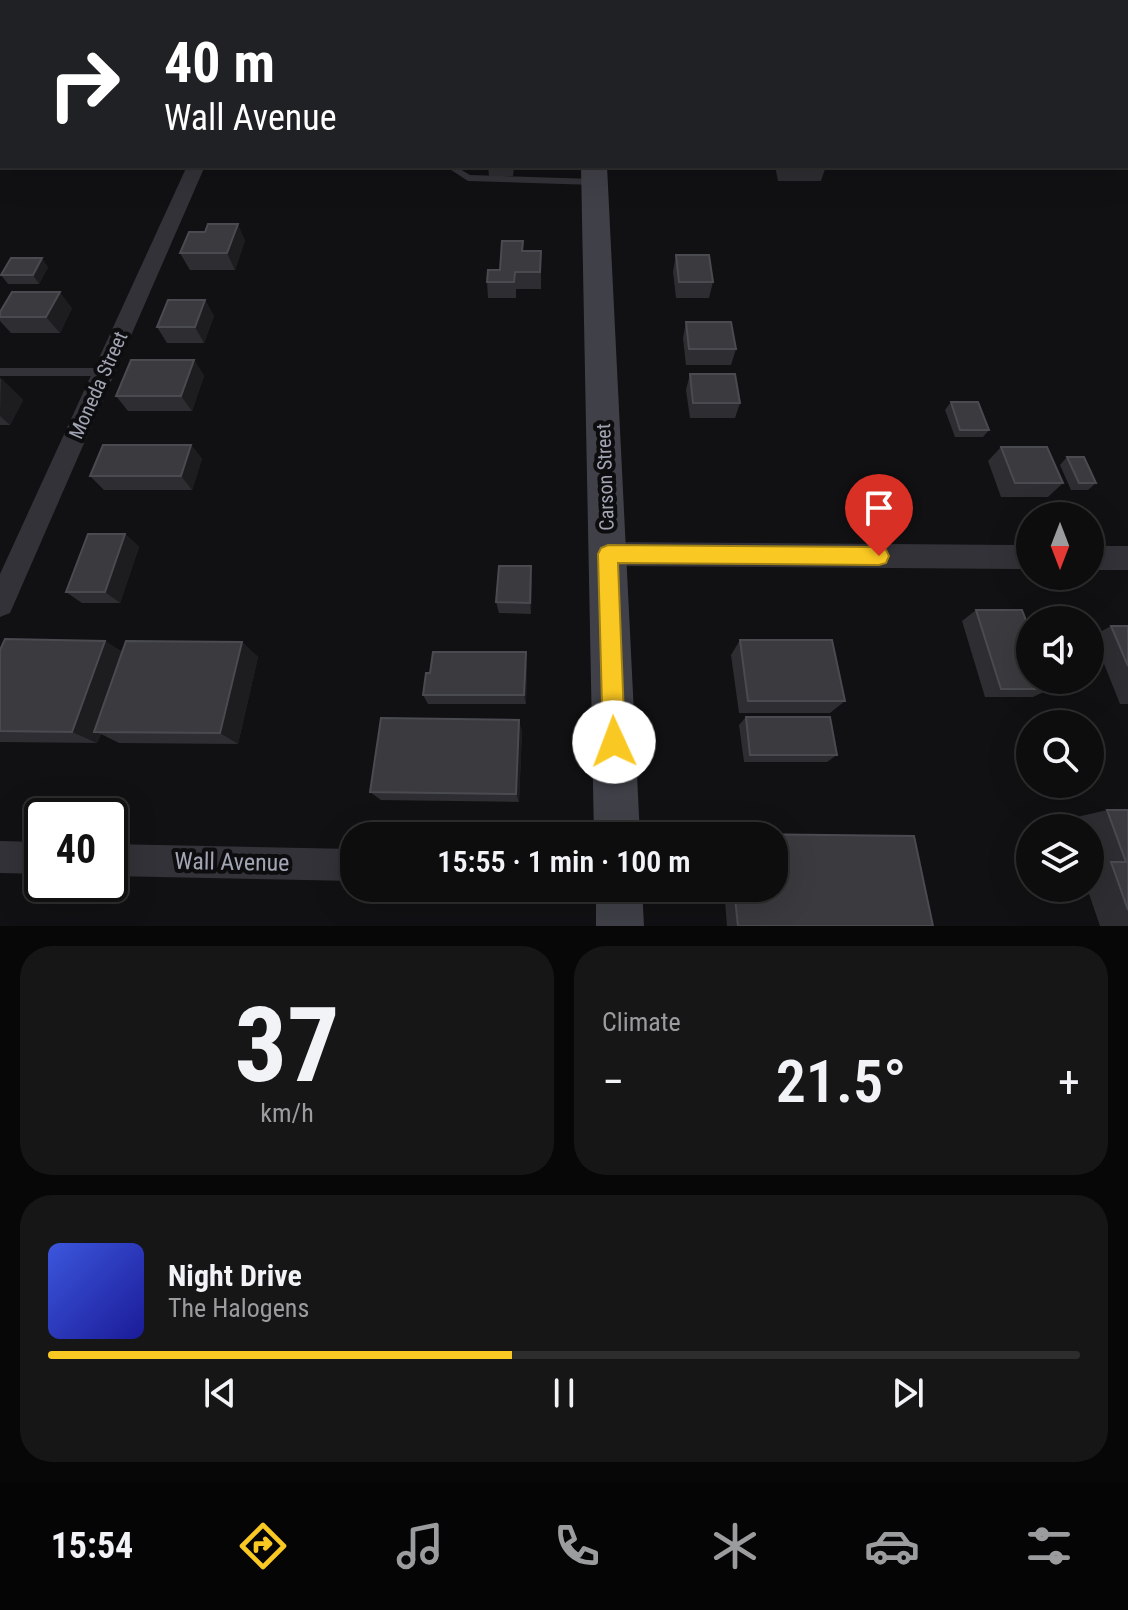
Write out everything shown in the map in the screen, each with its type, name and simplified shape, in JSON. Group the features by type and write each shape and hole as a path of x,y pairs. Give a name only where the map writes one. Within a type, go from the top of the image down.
{"street":[{"name":"Moneda Street","path":"0,604 195,168"},
{"name":"Carson Street","path":"594,174 617,822"},
{"path":"608,554 1016,557"},
{"path":"1104,558 1128,558"},
{"path":"0,857 24,858"},
{"name":"Wall Avenue","path":"128,860 340,865"},
{"path":"619,902 620,926"}],"lane":[{"path":"452,168 468,178 544,180 594,174"},
{"path":"544,168 544,180"},
{"path":"0,372 104,372"}],"building":[{"path":"208,224 238,224 227,253 180,253 189,232 205,232"},
{"path":"502,241 523,241 522,251 541,251 540,272 515,272 514,282 487,282 488,270 500,270"},
{"path":"676,255 709,255 713,282 679,282"},
{"path":"11,258 42,258 33,275 1,275"},
{"path":"12,292 60,292 46,317 0,317"},
{"path":"168,300 205,300 195,327 157,327"},
{"path":"686,322 731,322 736,349 689,349"},
{"path":"131,360 194,360 181,396 116,396"},
{"path":"690,374 735,374 740,403 693,403"},
{"path":"951,402 978,402 989,430 960,430"},
{"path":"103,445 191,445 181,476 90,476"},
{"path":"1001,447 1047,447 1063,483 1015,483"},
{"path":"1067,457 1084,457 1096,483 1079,483"},
{"path":"88,534 125,534 105,592 66,592"},
{"path":"499,566 531,566 530,603 496,602"},
{"path":"976,610 1016,610 1016,689 1001,689"},
{"path":"1111,626 1128,626 1128,666"},
{"path":"5,639 105,641 72,732 0,731 0,650"},
{"path":"740,640 832,640 845,701 748,701"},
{"path":"126,641 242,642 220,733 94,732"},
{"path":"433,652 526,652 524,695 423,695"},
{"path":"746,717 830,717 837,755 750,755"},
{"path":"381,718 519,720 516,794 370,792"},
{"path":"1107,810 1128,810 1128,910 1111,862 1126,862"},
{"path":"788,835 914,836 933,926 738,926 735,902 788,902"}],"route":[{"path":"614,742 608,554 879,556"}]}
